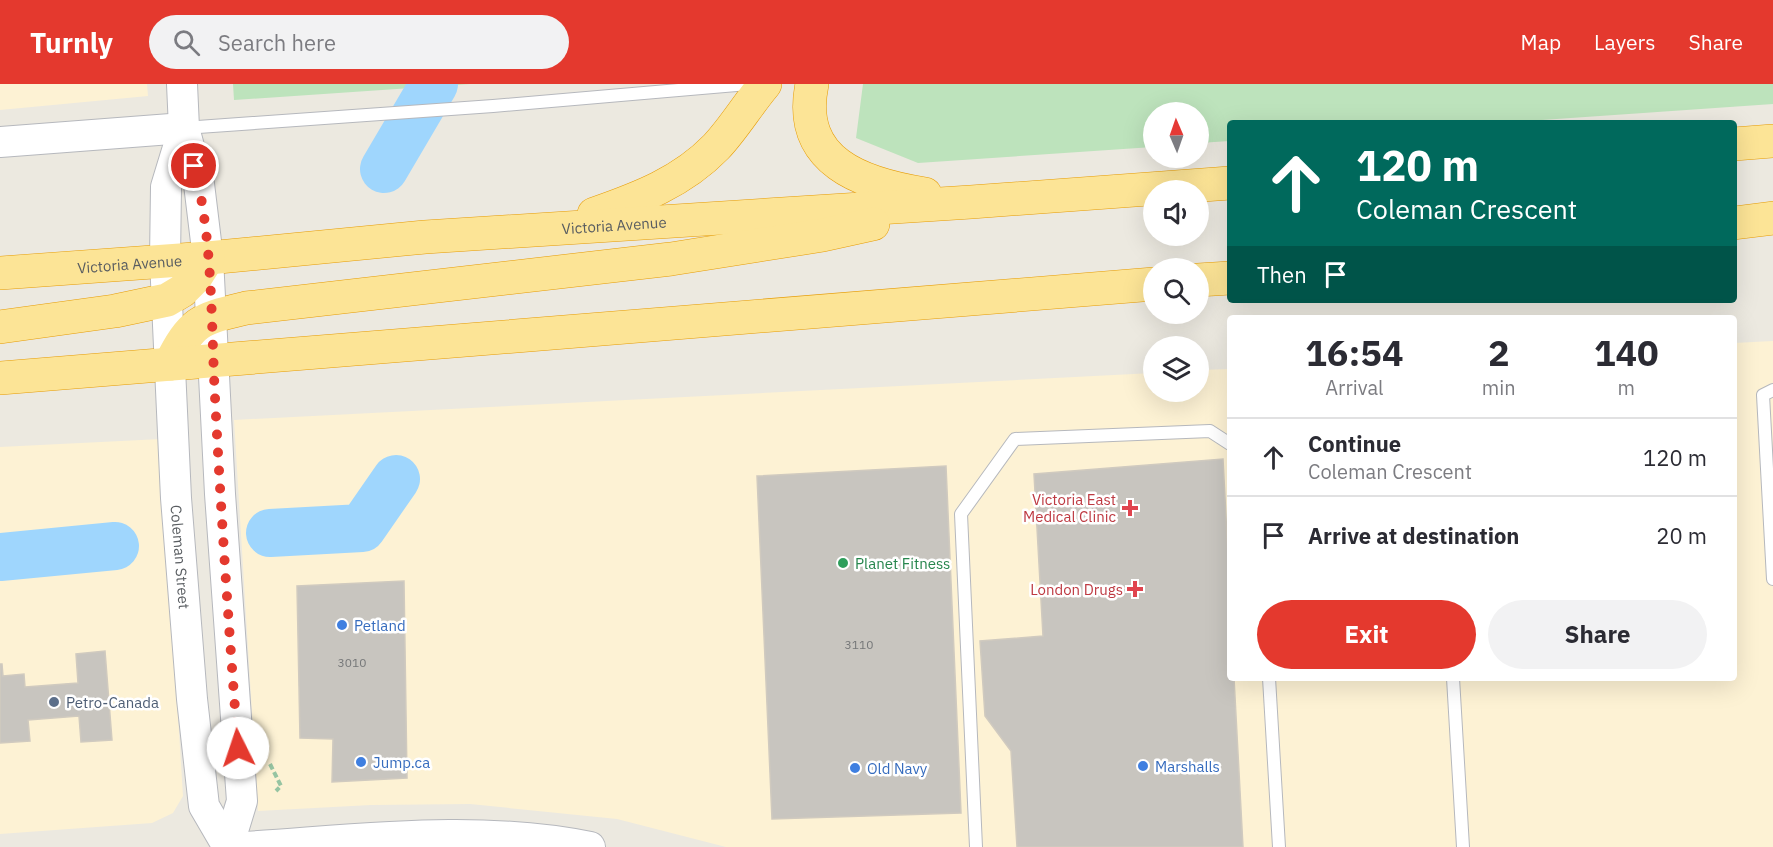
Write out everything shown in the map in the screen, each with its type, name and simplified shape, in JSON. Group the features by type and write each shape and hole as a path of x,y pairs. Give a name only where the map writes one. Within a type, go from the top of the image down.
{"highway":[{"path":"558,227 645,196 672,182 716,147 765,84"},
{"path":"812,84 808,103 810,126 822,147 842,168 873,182 911,192 971,202"},
{"path":"1737,144 1773,141"},
{"name":"Victoria Avenue","path":"0,273 208,258 558,227 971,202 1227,183"},
{"path":"170,364 180,343 192,327 211,317 246,308 683,257 823,235 971,202"},
{"path":"1737,223 1773,218"},
{"path":"1737,240 1773,237"},
{"path":"0,327 115,311 167,300 182,291 196,277 208,258"},
{"path":"1209,279 1227,278"},
{"path":"0,378 1143,285"}],"street":[{"path":"0,142 184,128 182,84"},
{"name":"Coleman Street","path":"184,128 199,184 208,258 227,609 242,801 228,847"},
{"name":"Coleman Street","path":"184,128 166,187 165,260 176,498 204,806 228,847"},
{"path":"243,847 448,835 508,836 590,847"}],"lane":[{"path":"184,128 493,106 748,84"},
{"path":"1773,390 1763,395 1773,579"},
{"path":"976,847 961,514 1015,439 1210,431 1227,442"},
{"path":"1269,681 1279,847"},
{"path":"1453,681 1463,847"}],"shaded area":[{"path":"0,84 147,84 148,96 0,110"},
{"path":"1773,341 1773,847 726,847 617,819 470,804 371,805 258,811 234,420 1143,374 1143,402 1209,402 1209,370 1227,369 1227,681 1737,681 1737,343"},
{"path":"161,439 183,796 173,813 152,823 0,834 0,447"}],"green space":[{"path":"233,84 470,84 234,100"},
{"path":"863,84 1773,84 1773,104 1542,120 1227,120 1227,141 1209,142 1209,102 1143,102 1143,148 918,163 856,138"}],"building":[{"path":"1223,459 1227,537 1227,681 1234,681 1243,847 1017,847 1011,751 985,716 980,641 1043,636 1034,474"},
{"path":"946,466 961,813 772,819 757,476"},
{"path":"404,581 407,778 332,782 333,739 300,738 297,586"},
{"name":"Petro-Canada","path":"105,651 112,740 81,742 79,716 28,720 30,741 0,743 0,664 2,664 3,676 24,674 25,687 78,683 76,654"}],"waterway":[{"path":"384,169 434,84"},
{"path":"270,533 362,528 396,479"},
{"path":"0,557 115,546"}],"place":[{"name":"Victoria East Medical Clinic","path":"1130,508"},
{"name":"Planet Fitness","path":"843,563"},
{"name":"London Drugs","path":"1135,589"},
{"name":"Petland","path":"342,625"},
{"name":"Petro-Canada","path":"54,702"},
{"name":"Jump.ca","path":"361,762"},
{"name":"Marshalls","path":"1143,766"},
{"name":"Old Navy","path":"855,768"}],"route":[{"path":"194,166 199,184 208,258 227,609 238,748"}]}
